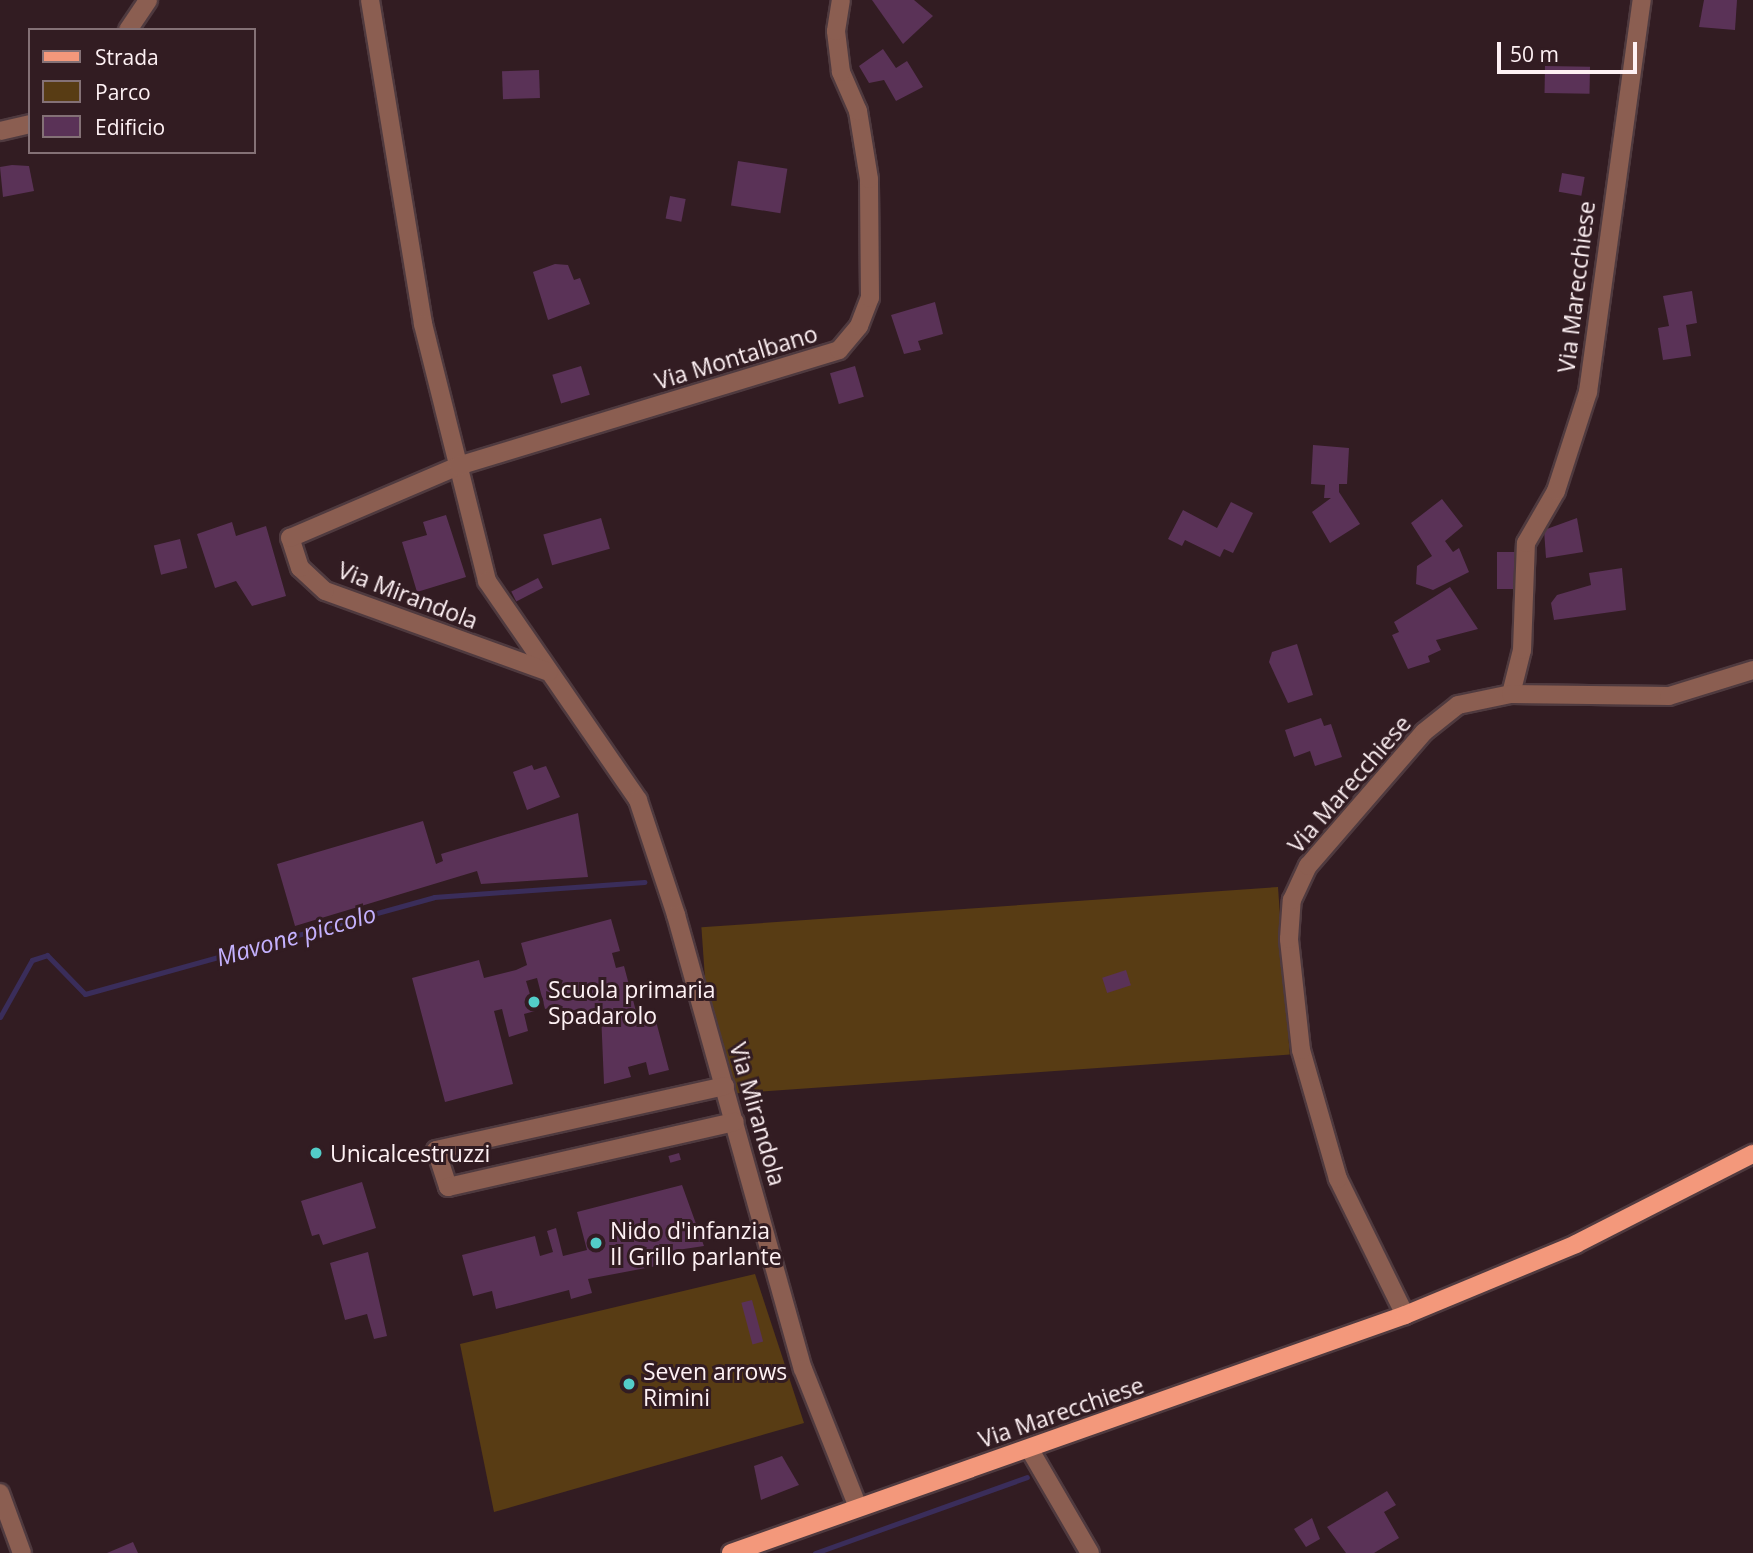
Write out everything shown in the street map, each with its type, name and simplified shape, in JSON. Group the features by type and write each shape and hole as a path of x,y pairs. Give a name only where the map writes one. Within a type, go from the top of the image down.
{"main road":[{"name":"Via Marecchiese","path":"731,1553 858,1507 1030,1450 1405,1315 1576,1244 1753,1154"}],"street":[{"path":"129,28 148,0"},
{"name":"Via Mirandola","path":"370,0 423,324 487,581 638,800 735,1122 811,1394 858,1507"},
{"name":"Via Montalbano","path":"458,466 816,360 839,350 859,326 870,298 869,179 858,111 841,72 836,31 842,0"},
{"name":"Via Marecchiese","path":"1511,694 1522,650 1526,543 1556,491 1588,392 1642,0"},
{"path":"0,131 28,124"},
{"name":"Via Mirandola","path":"458,466 290,538 300,568 325,591 549,672"},
{"name":"Via Marecchiese","path":"1405,1315 1338,1179 1313,1098 1292,995 1292,900 1307,866 1424,732 1458,705 1511,694 1670,696 1753,670"},
{"path":"724,1086 436,1150 448,1187 735,1122"},
{"path":"1030,1450 1090,1553"},
{"path":"0,1493 22,1553"}],"green space":[{"path":"1278,887 1290,1055 713,1095 701,927"},
{"name":"Seven arrows Rimini","path":"755,1274 804,1423 494,1512 460,1344"}],"building":[{"path":"872,0 914,0 933,16 903,44"},
{"path":"1704,0 1737,0 1735,30 1699,27"},
{"path":"883,49 896,68 907,61 923,87 896,101 884,80 869,83 859,66"},
{"path":"1545,66 1590,67 1590,94 1545,93"},
{"path":"539,70 540,98 503,99 502,71"},
{"path":"738,161 787,169 780,213 731,205"},
{"path":"29,166 34,191 3,197 0,167"},
{"path":"1562,173 1585,177 1581,196 1559,192"},
{"path":"670,196 686,199 681,222 666,219"},
{"path":"555,264 568,265 574,280 580,278 590,304 548,320 533,272"},
{"path":"1692,291 1697,323 1686,325 1691,356 1663,360 1658,328 1669,326 1663,296"},
{"path":"935,302 943,334 918,341 921,350 904,354 891,315"},
{"path":"581,366 590,395 561,403 552,375"},
{"path":"855,366 864,397 839,404 830,373"},
{"path":"1313,445 1349,448 1347,484 1339,484 1339,492 1360,524 1330,543 1312,512 1331,498 1324,498 1325,485 1311,484"},
{"path":"1442,499 1463,526 1445,541 1453,552 1459,548 1469,572 1433,590 1416,584 1417,566 1432,556 1411,523"},
{"path":"1231,502 1253,513 1233,553 1224,549 1220,557 1185,540 1182,546 1168,539 1183,510 1217,528"},
{"path":"446,515 466,577 417,592 402,542 427,535 423,522"},
{"path":"601,518 610,549 552,565 543,535"},
{"path":"1577,518 1583,552 1546,558 1544,530"},
{"path":"232,522 236,536 266,526 286,596 252,606 236,581 215,588 197,534"},
{"path":"180,539 187,568 161,575 154,546"},
{"path":"1497,552 1517,552 1517,589 1497,589"},
{"path":"1622,568 1626,610 1554,620 1551,603 1557,595 1591,585 1589,573"},
{"path":"538,578 543,588 516,601 511,592"},
{"path":"1450,587 1478,629 1436,640 1441,650 1428,656 1430,662 1408,669 1392,635 1399,632 1394,622"},
{"path":"1297,644 1313,695 1288,703 1269,662 1272,652"},
{"path":"1321,718 1324,726 1331,724 1342,757 1315,766 1310,751 1294,757 1285,730"},
{"path":"532,765 534,770 546,766 560,797 527,810 513,772"},
{"path":"578,813 588,877 481,884 477,871 295,926 277,864 423,821 436,864 443,861 441,854"},
{"path":"611,919 620,951 612,953 616,968 624,966 637,1015 653,1010 669,1070 649,1075 646,1062 628,1067 631,1077 604,1084 601,1013 560,1023 556,1006 545,1009 537,978 526,981 535,1011 524,1014 528,1031 509,1037 502,1009 494,1011 513,1084 445,1102 412,978 479,960 484,978 516,970 527,965 521,943"},
{"path":"1126,970 1131,985 1107,993 1102,978"},
{"path":"679,1153 681,1160 670,1163 668,1156"},
{"path":"362,1182 376,1228 323,1245 319,1234 312,1236 301,1201"},
{"path":"682,1185 704,1246 664,1252 667,1264 588,1279 592,1293 571,1299 569,1290 496,1309 492,1291 473,1296 462,1255 535,1236 540,1256 553,1252 547,1231 556,1228 563,1256 587,1250 577,1212"},
{"path":"368,1252 387,1336 374,1339 367,1314 345,1320 330,1263"},
{"path":"752,1300 763,1342 753,1344 741,1303"},
{"path":"782,1456 799,1485 761,1500 754,1466"},
{"path":"1387,1491 1396,1505 1384,1512 1399,1538 1374,1553 1346,1553 1327,1527"},
{"path":"1312,1518 1320,1539 1306,1547 1294,1529"},
{"path":"133,1542 138,1553 107,1553"}],"waterway":[{"name":"Mavone piccolo","path":"0,1017 32,960 47,955 85,994 434,897 644,882"},
{"name":"Mavone piccolo","path":"815,1553 1027,1477"}],"place":[{"name":"Scuola primaria Spadarolo","path":"534,1002"},
{"name":"Unicalcestruzzi","path":"316,1153"},
{"name":"Nido d'infanzia Il Grillo parlante","path":"596,1243"},
{"name":"Seven arrows Rimini","path":"629,1384"}]}
